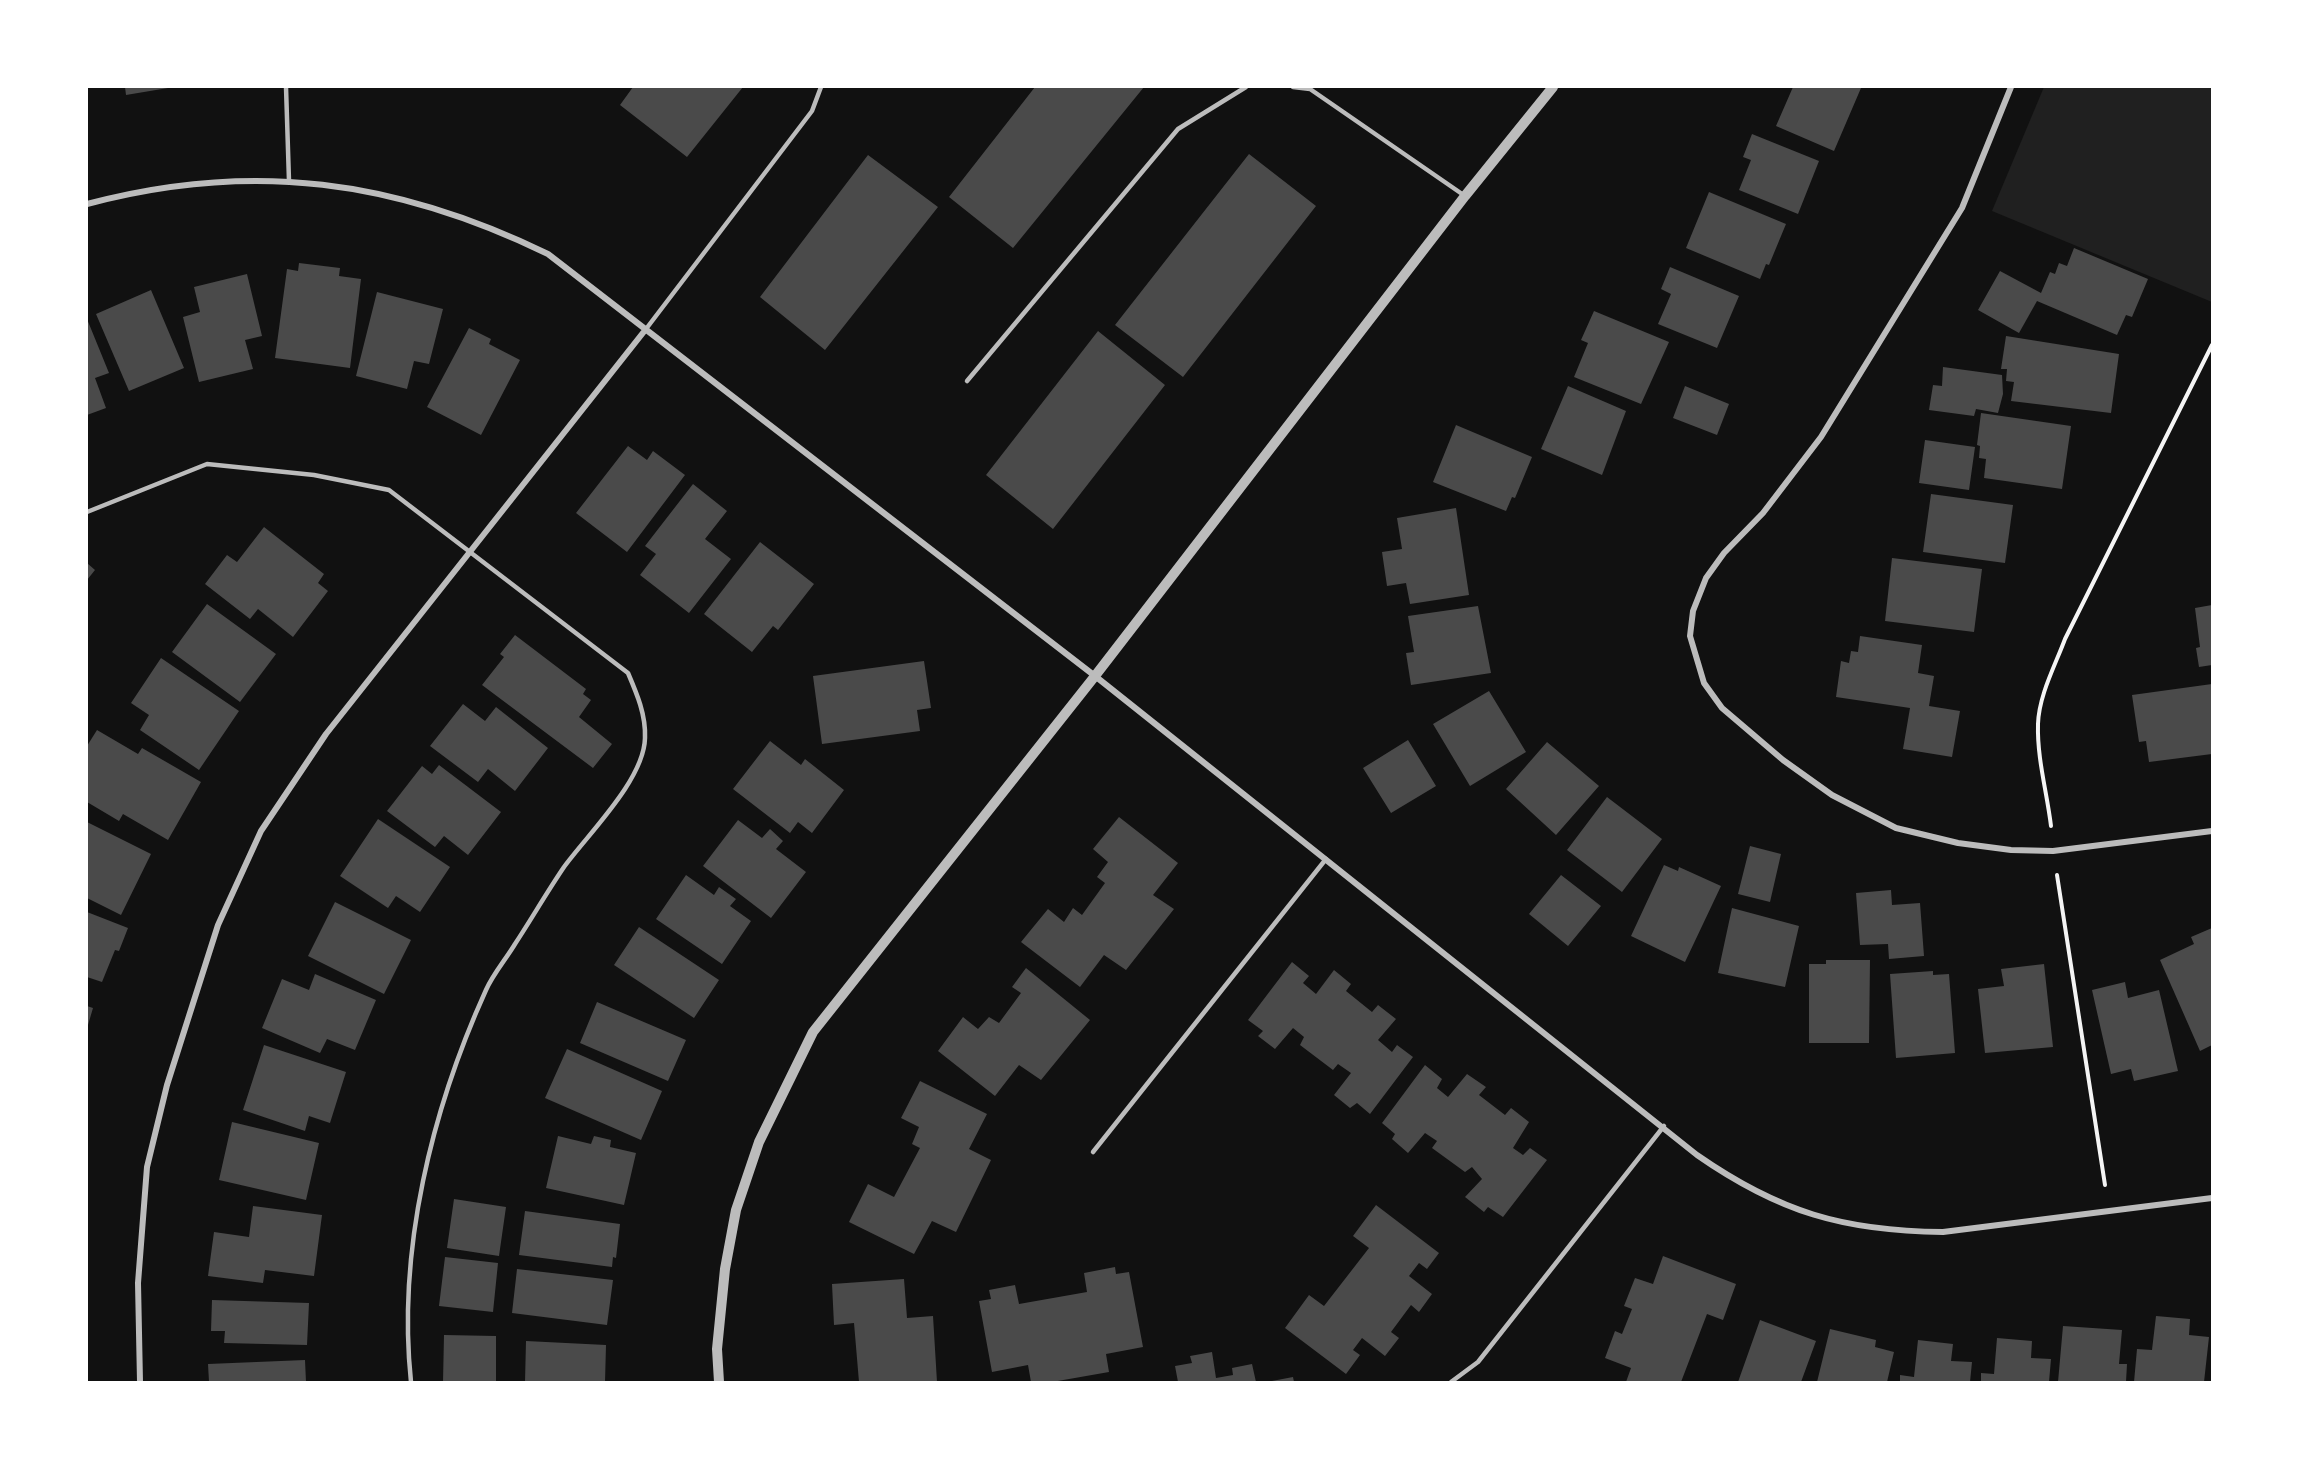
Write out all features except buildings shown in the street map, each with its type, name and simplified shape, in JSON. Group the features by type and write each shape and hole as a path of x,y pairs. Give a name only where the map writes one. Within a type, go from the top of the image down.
{"street":[{"path":"719,1382 717,1349 725,1269 736,1210 759,1142 813,1032 1095,676 1465,196 1553,87"},
{"path":"2011,87 1962,208 1821,437 1763,513 1724,554 1706,578 1693,611 1690,636 1704,683 1722,708 1783,760 1832,795 1896,828 1958,843 2011,850 2053,851 2212,831"},
{"path":"87,204 180,184 234,180 289,181 343,186 396,196 449,211 499,230 548,254 1095,676 1664,1126 1697,1155 1733,1180 1772,1200 1813,1216 1856,1227 1899,1232 1943,1232 2212,1198"},
{"path":"140,1382 138,1283 147,1167 167,1085 218,925 261,831 306,763 467,552 646,329"}],"lane":[{"path":"286,87 289,181"},
{"path":"646,329 812,111 821,87"},
{"path":"967,381 1179,129 1246,87"},
{"path":"1293,87 1310,89 1465,196"},
{"path":"87,512 207,464 314,474 389,490 467,552 628,673 641,705 645,740 631,782 565,867 487,988 446,1093 417,1213 409,1295 408,1356 411,1382"},
{"path":"1093,1152 1326,859"},
{"path":"1452,1382 1478,1362 1664,1126"}],"path":[{"path":"2108,1212 2040,765 2038,722 2046,688 2065,639 2212,345"}],"shaded area":[{"path":"2044,87 2212,87 2212,302 1992,211"}]}
